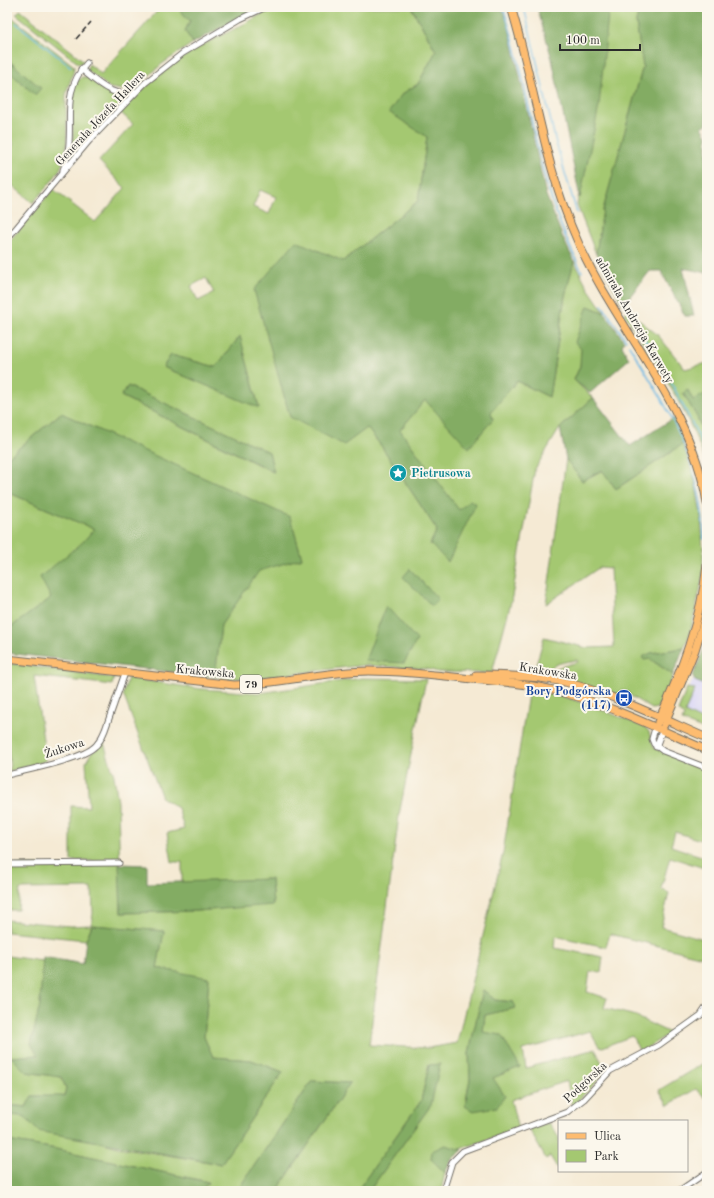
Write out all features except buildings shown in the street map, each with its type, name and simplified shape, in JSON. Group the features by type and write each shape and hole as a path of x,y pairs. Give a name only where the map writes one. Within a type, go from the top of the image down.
{"main road":[{"name":"admirała Andrzeja Karwety","path":"511,7 554,180 566,214 578,243 605,295 678,414 696,458 707,503"},
{"path":"659,729 693,634 703,593 707,565"},
{"path":"663,719 671,709 698,644 707,611"},
{"name":"Krakowska","path":"7,659 234,685 262,684 352,672 506,676 564,682 593,691 707,738"},
{"name":"Krakowska","path":"448,675 528,685 564,692 659,729 707,750"},
{"path":"671,709 674,718 682,727"}],"street":[{"name":"Generała Józefa Hallera","path":"7,239 62,172 137,90 183,53 240,19 266,7"},
{"name":"Generała Józefa Hallera","path":"62,172 69,148 71,88 81,69 87,63"},
{"path":"81,69 107,89 114,92 127,93 137,90"},
{"name":"Żukowa","path":"7,775 78,756 97,746 105,730 125,673"},
{"path":"659,729 656,747 707,768"},
{"path":"7,864 119,863"},
{"name":"Podgórska","path":"443,1191 452,1162 464,1151 567,1112 584,1099 610,1071 659,1044 701,1015 707,1006"},
{"path":"679,1191 707,1172"}],"shaded area":[{"path":"693,680 707,686 707,723 685,712 692,688 689,688"}],"green space":[{"path":"161,7 177,7 190,21 185,31 193,43 162,64 142,82 129,89 123,90 110,88 88,71 87,69 89,64 101,74"},
{"path":"177,7 259,7 193,43 185,31 190,21"},
{"path":"272,7 414,7 412,9 436,51 418,84 402,94 427,137 418,201 343,261 367,428 382,447 437,530 430,544 459,511 400,430 425,400 490,412 517,381 549,397 565,296 574,261 588,288 605,313 588,306 580,366 574,380 593,398 560,428 535,469 511,602 492,673 438,672 427,669 365,665 248,679 215,677 221,625 259,570 302,558 290,518 61,413 7,458 7,244 53,189 95,222 125,188 99,161 133,124 120,112 156,78 186,56","holes":["260,190 276,197 269,214 253,207","206,278 214,293 198,301 191,286","240,337 259,407 163,367 171,355 216,367","128,386 269,452 273,472 121,396"]},
{"path":"438,7 439,9 442,7 501,7 508,23 546,195 574,261 565,296 549,397 517,381 491,412 493,419 469,448 425,400 400,430 459,510 470,500 476,504 448,562 430,544 437,530 382,447 367,428 344,445 290,417 254,290 296,241 343,261 418,201 427,137 389,112 402,94 418,84 436,51 412,8"},
{"path":"537,7 605,7 608,15 599,106 580,198 552,59"},
{"path":"605,7 640,7 636,22 643,66 603,210 596,254 577,205 608,15"},
{"path":"640,7 707,7 707,124 702,127 707,135 707,273 683,268 694,316 685,316 661,271 650,271 623,305 596,254 603,210 643,66 636,22"},
{"path":"20,10 84,61 79,64 16,14"},
{"path":"13,18 74,66 66,96 67,133 63,160 60,169 54,178 33,203 7,181 7,151 14,144 7,138 7,24"},
{"path":"7,59 41,88 35,95 7,70"},
{"path":"82,77 87,77 106,92 124,96 126,98 69,162 73,137 72,95 77,82"},
{"path":"588,306 605,313 624,341 622,346 629,359 590,393 574,380 580,366 581,349 575,342"},
{"path":"627,311 658,335 685,369 707,363 707,393 693,400 683,393 697,417 707,443 707,467 700,446 681,406 660,369 624,313"},
{"path":"240,336 259,408 163,367 171,355 216,367"},
{"path":"128,386 269,452 274,472 121,396"},
{"path":"688,390 693,400 707,393 707,443 697,417 683,393"},
{"path":"593,398 630,446 674,418 686,442 616,489 602,470 582,481 566,459 560,428"},
{"path":"61,413 290,517 302,558 259,571 221,625 215,677 7,653 7,630 51,598 40,577 83,542 94,529 7,492 7,458"},
{"path":"683,444 695,480 701,516 703,573 690,633 684,648 651,653 650,659 673,675 663,702 661,702 657,708 652,709 629,695 628,692 621,690 619,695 548,676 552,671 559,667 578,662 577,660 558,664 550,668 543,675 533,676 544,637 587,648 614,647 610,568 600,567 546,604 566,459 582,481 603,470 616,489"},
{"path":"7,492 94,529 83,542 51,598 7,630"},
{"path":"410,569 438,599 432,606 403,577"},
{"path":"386,606 417,640 404,663 365,661"},
{"path":"707,641 707,686 695,681 693,676"},
{"path":"684,648 673,675 650,659 644,660 642,657 651,653"},
{"path":"7,663 114,678 112,685 34,676 46,761 10,771 7,732"},
{"path":"128,678 202,689 260,693 362,678 426,679 399,815 369,1045 428,1048 457,1043 503,853 529,688 574,700 646,728 649,732 654,748 707,770 707,842 675,832 671,846 707,858 707,869 670,857 661,889 669,893 661,927 707,940 707,958 610,934 606,947 555,936 554,948 603,957 601,973 590,971 587,992 607,998 604,1008 632,1015 670,1033 640,1052 632,1036 600,1048 590,1031 523,1050 526,1068 595,1049 606,1071 572,1107 567,1081 511,1100 518,1129 431,1159 445,1173 441,1191 369,1191 431,1105 429,1065 421,1101 357,1191 277,1191 350,1083 312,1081 237,1191 202,1191 208,1182 51,1148 7,1141 7,1115 24,1116 30,1122 118,1147 221,1164 283,1072 251,1060 213,1057 204,1037 209,979 157,968 164,931 92,925 86,940 7,932 7,920 70,926 91,925 93,913 92,888 20,889 18,910 7,910 7,865 93,866 93,861 71,861 71,806 89,807 86,762 91,753 104,743 114,775 118,802 121,913 197,911 273,904 271,879 182,883 182,862 172,862 167,833 184,829 178,808 162,798 123,694","holes":["483,990 495,1000 513,1002 515,1008 485,1015 483,1032 493,1078 465,1106 470,1079 469,1053"]},
{"path":"687,688 695,689 685,712 707,723 707,731 682,721 684,716 678,711"},
{"path":"119,864 147,865 147,883 271,879 273,905 196,911 121,913"},
{"path":"92,925 164,931 157,968 209,978 204,1037 213,1057 251,1060 283,1072 221,1164 38,1131 24,1116 7,1115 7,1105 26,1107 32,1096 64,1096 66,1088 61,1077 26,1072 11,1057 38,1055 31,1044 40,1005 43,957 83,964 86,940"},
{"path":"7,956 43,961 40,1005 36,1023 38,1055 11,1057 26,1072 61,1077 66,1088 64,1097 32,1096 26,1107 7,1105"},
{"path":"483,990 495,1000 513,1002 515,1008 485,1015 483,1032 501,1035 520,1067 493,1078 505,1096 497,1107 473,1111 465,1106 470,1079 469,1053"},
{"path":"707,1061 707,1099 696,1089 668,1105 659,1090"},
{"path":"440,1064 431,1105 369,1191 357,1191 421,1101 429,1065"},
{"path":"312,1081 350,1083 277,1191 237,1191"},
{"path":"549,1123 558,1136 558,1169 550,1156 546,1159 529,1129"},
{"path":"7,1141 51,1148 208,1182 202,1191 7,1191"},
{"path":"445,1145 463,1150 452,1159 445,1173 431,1159 432,1151"}],"waterway":[{"path":"503,7 516,50 546,181 553,204 571,250 582,272"},
{"path":"524,7 556,143 577,213"},
{"path":"16,23 71,67"},
{"path":"602,305 626,340"},
{"path":"635,324 667,375"},
{"path":"629,345 657,391 681,437 697,485 702,511 704,539"},
{"path":"671,382 698,435 707,458"}],"railway":[{"path":"76,39 91,22"}],"place":[{"name":"Pietrusowa","path":"398,473"},
{"name":"Bory Podgórska (117)","path":"624,698"}]}
